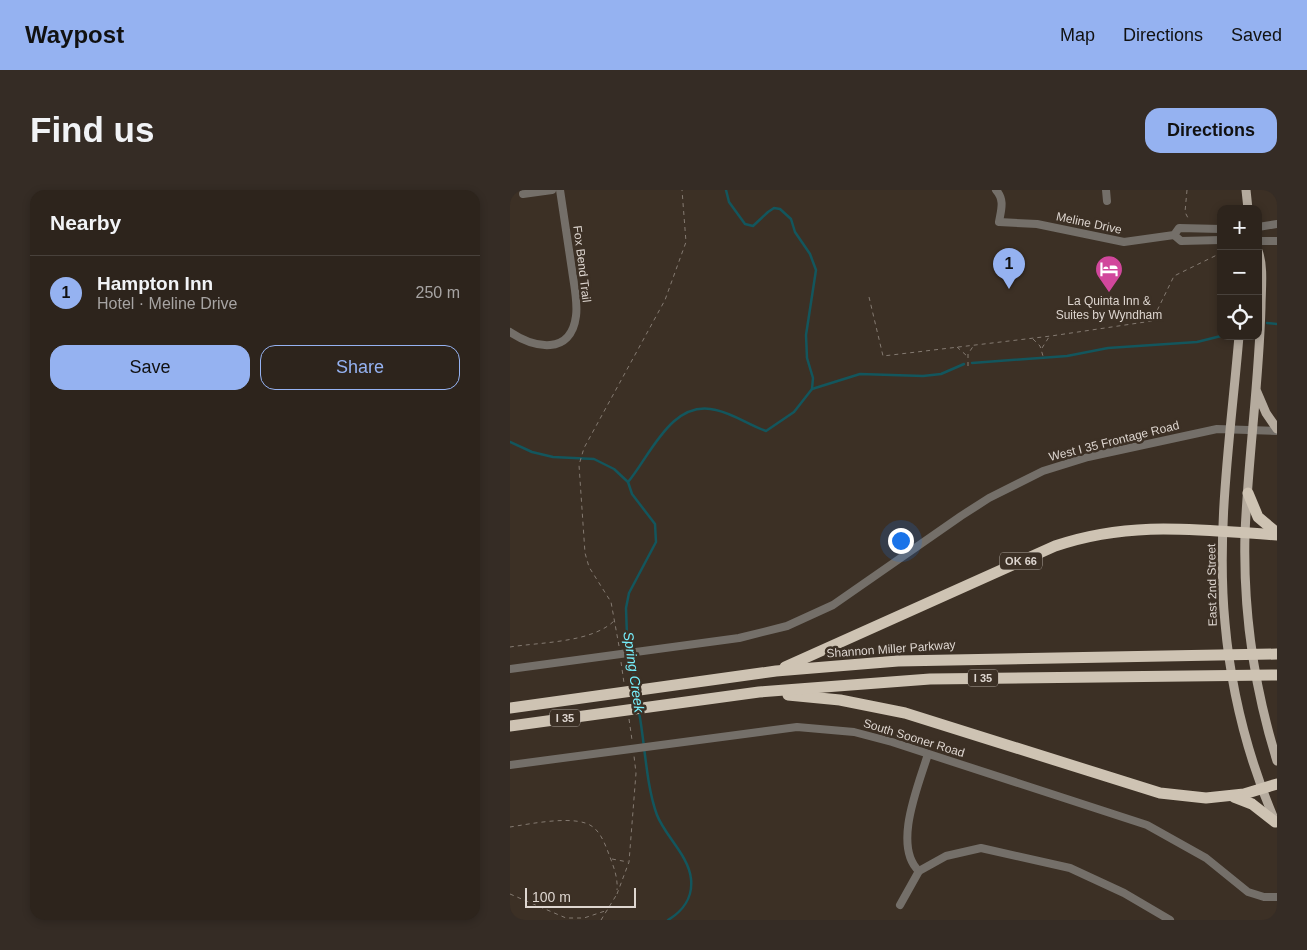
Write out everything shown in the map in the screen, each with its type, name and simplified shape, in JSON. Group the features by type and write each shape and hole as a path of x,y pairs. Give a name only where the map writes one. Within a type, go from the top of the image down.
{"highway":[{"path":"1248,493 1258,517 1277,534"},
{"name":"OK 66","path":"776,671 1047,550 1078,538 1135,528 1245,533"},
{"path":"1245,533 1277,534"},
{"name":"Shannon Miller Parkway","path":"510,708 621,690 653,688 776,671 958,658 1277,654"},
{"name":"I 35","path":"510,726 624,713 655,706 759,692 930,679 1277,675"},
{"path":"759,692 840,700 905,713 1160,793 1206,798 1261,790 1277,784"},
{"path":"1230,796 1252,804 1276,824"}],"main road":[{"path":"1246,190 1248,205"},
{"path":"1261,295 1256,388 1245,533 1247,620 1262,707 1277,761"},
{"name":"East 2nd Street","path":"1238,340 1223,532 1224,622 1238,708 1261,790 1276,824"},
{"path":"1256,388 1266,413 1277,430"}],"street":[{"path":"523,194 552,190"},
{"name":"Fox Bend Trail","path":"510,332 525,342 547,346 563,340 574,323 576,301 560,190"},
{"name":"Meline Drive","path":"996,190 1001,196 1002,206 999,222 1037,224 1124,242 1174,234 1179,228 1217,229"},
{"path":"1106,190 1107,201"},
{"path":"1262,226 1277,224"},
{"name":"Meline Drive","path":"1174,234 1181,241 1217,240"},
{"path":"1262,241 1277,241"},
{"name":"West I 35 Frontage Road","path":"510,669 739,638 787,626 833,605 989,498 1043,471 1081,459 1166,439 1231,428 1253,429"},
{"path":"1253,429 1277,430"},
{"name":"South Sooner Road","path":"510,765 772,729 805,728 854,732 1147,825 1181,842 1248,892 1264,896 1277,896"},
{"path":"919,871 910,856 907,834 928,754"},
{"path":"900,905 919,871 938,859 954,853 989,849 1004,855 1054,863 1070,868 1124,893 1170,920"}],"path":[{"path":"620,648 616,619 611,602 588,567 585,553 579,465 584,448 665,300 686,242 682,190"},
{"path":"1187,190 1185,212 1192,222"},
{"path":"870,297 884,356 1051,336 1152,321 1174,276 1217,255"},
{"path":"1043,356 1042,349 1046,340 1051,336"},
{"path":"1032,338 1042,349"},
{"path":"967,357 975,344"},
{"path":"957,346 967,357 968,366"},
{"path":"510,647 592,635 609,626 616,619"},
{"path":"617,656 621,690"},
{"path":"624,713 632,744"},
{"path":"600,920 609,910 617,894 629,862 636,774 634,754"},
{"path":"510,828 551,822 579,821 593,827 604,841 611,859 618,880 617,894"},
{"path":"611,859 629,862"},
{"path":"510,894 566,918 584,918 609,910"}],"waterway":[{"name":"Spring Creek","path":"628,482 664,432 687,413 700,409 716,410 766,431 794,412 812,389 813,378 807,358 806,335 816,270 810,254 795,232 791,219 780,209 774,208 753,226 745,224 729,202 726,190"},
{"path":"1267,323 1277,324"},
{"path":"972,363 1067,356 1108,348 1197,342 1217,337"},
{"path":"812,389 860,374 923,376 941,374 964,364"},
{"name":"Spring Creek","path":"510,442 532,452 553,457 594,459 614,469 628,482 632,494 655,524 656,542 629,593 626,608 627,636 636,687"},
{"name":"Spring Creek","path":"639,712 653,803 661,823 686,862 691,879 689,898 682,908 668,920"}],"place":[{"name":"Hampton Inn","path":"1009,289"},
{"name":"La Quinta Inn & Suites by Wyndham","path":"1109,293"}]}
